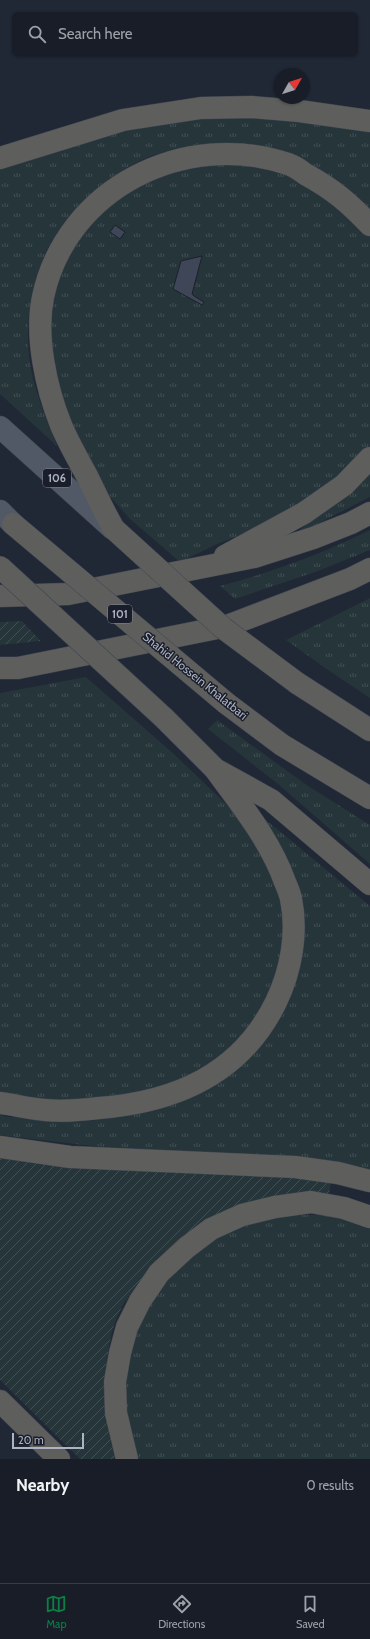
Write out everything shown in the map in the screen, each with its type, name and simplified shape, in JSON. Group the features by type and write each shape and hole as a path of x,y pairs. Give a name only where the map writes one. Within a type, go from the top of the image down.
{"highway":[{"path":"0,158 123,120 201,108 260,107 370,121"},
{"path":"370,226 354,208 328,186 289,165 253,155 222,154 190,157 163,164 143,172 117,187 88,211 66,239 51,270 43,298 41,330 42,353 47,382 61,425 114,530 223,628 297,683 370,730"},
{"path":"203,568 304,513 344,485 370,458"},
{"path":"0,596 68,594 254,557 313,538 351,523 370,513"},
{"name":"Shahid Hossein Khalatbari","path":"7,518 226,703 282,745 370,798"},
{"path":"0,567 164,718 216,769 256,826 275,857 291,898 294,937 285,984 267,1021 250,1043 223,1067 205,1080 181,1091 122,1106 46,1111 0,1103"},
{"path":"6,670 227,626 350,579 370,569"},
{"path":"216,769 271,800 370,884"},
{"path":"0,1147 70,1157 296,1167 338,1173 370,1181"},
{"path":"127,1459 116,1413 116,1382 120,1353 127,1328 140,1301 159,1273 186,1248 211,1229 242,1215 275,1207 311,1202 344,1208 370,1217"},
{"path":"0,1401 59,1459"}],"main road":[{"name":"106","path":"0,427 114,530"}],"green space":[{"path":"263,117 370,132 370,212 360,200 202,145 151,156 120,172 105,182 78,207 56,235 47,250 37,275 31,302 28,343 31,368 40,402 57,446 0,394 0,167 96,138 146,126 196,119"},
{"path":"214,161 287,172 361,224 370,236 370,446 348,469 296,508 254,530 217,544 180,562 130,519 97,480 70,430 48,355 54,286 86,226 141,181"},
{"path":"370,470 370,497 319,523 297,532"},
{"path":"370,530 370,550 318,571 235,599 220,586 259,575 296,562 334,547"},
{"path":"370,598 370,698 286,640"},
{"path":"22,621 41,641 0,645 0,622"},
{"path":"86,677 175,755 222,800 240,820 255,840 279,892 284,936 281,962 261,1013 232,1050 195,1074 143,1094 51,1102 0,1094 0,693"},
{"path":"217,720 308,786 370,825 370,864 278,784 208,729"},
{"path":"259,814 370,906 370,1172 304,1157 92,1146 0,1135 0,1115 8,1117 91,1121 133,1113 251,1055 276,1026 299,967"},
{"path":"0,1154 299,1176 331,1181 329,1195 181,1239 156,1263 123,1305 117,1318 110,1342 107,1368 107,1393 110,1432 116,1459 80,1459 0,1380"},
{"path":"330,1214 370,1224 370,1459 133,1459 126,1435 124,1369 140,1317 178,1265 229,1228 277,1216"}],"building":[{"path":"115,225 125,232 120,239 110,232"},
{"path":"202,256 192,294 204,302 202,305 173,289 181,261"}]}
